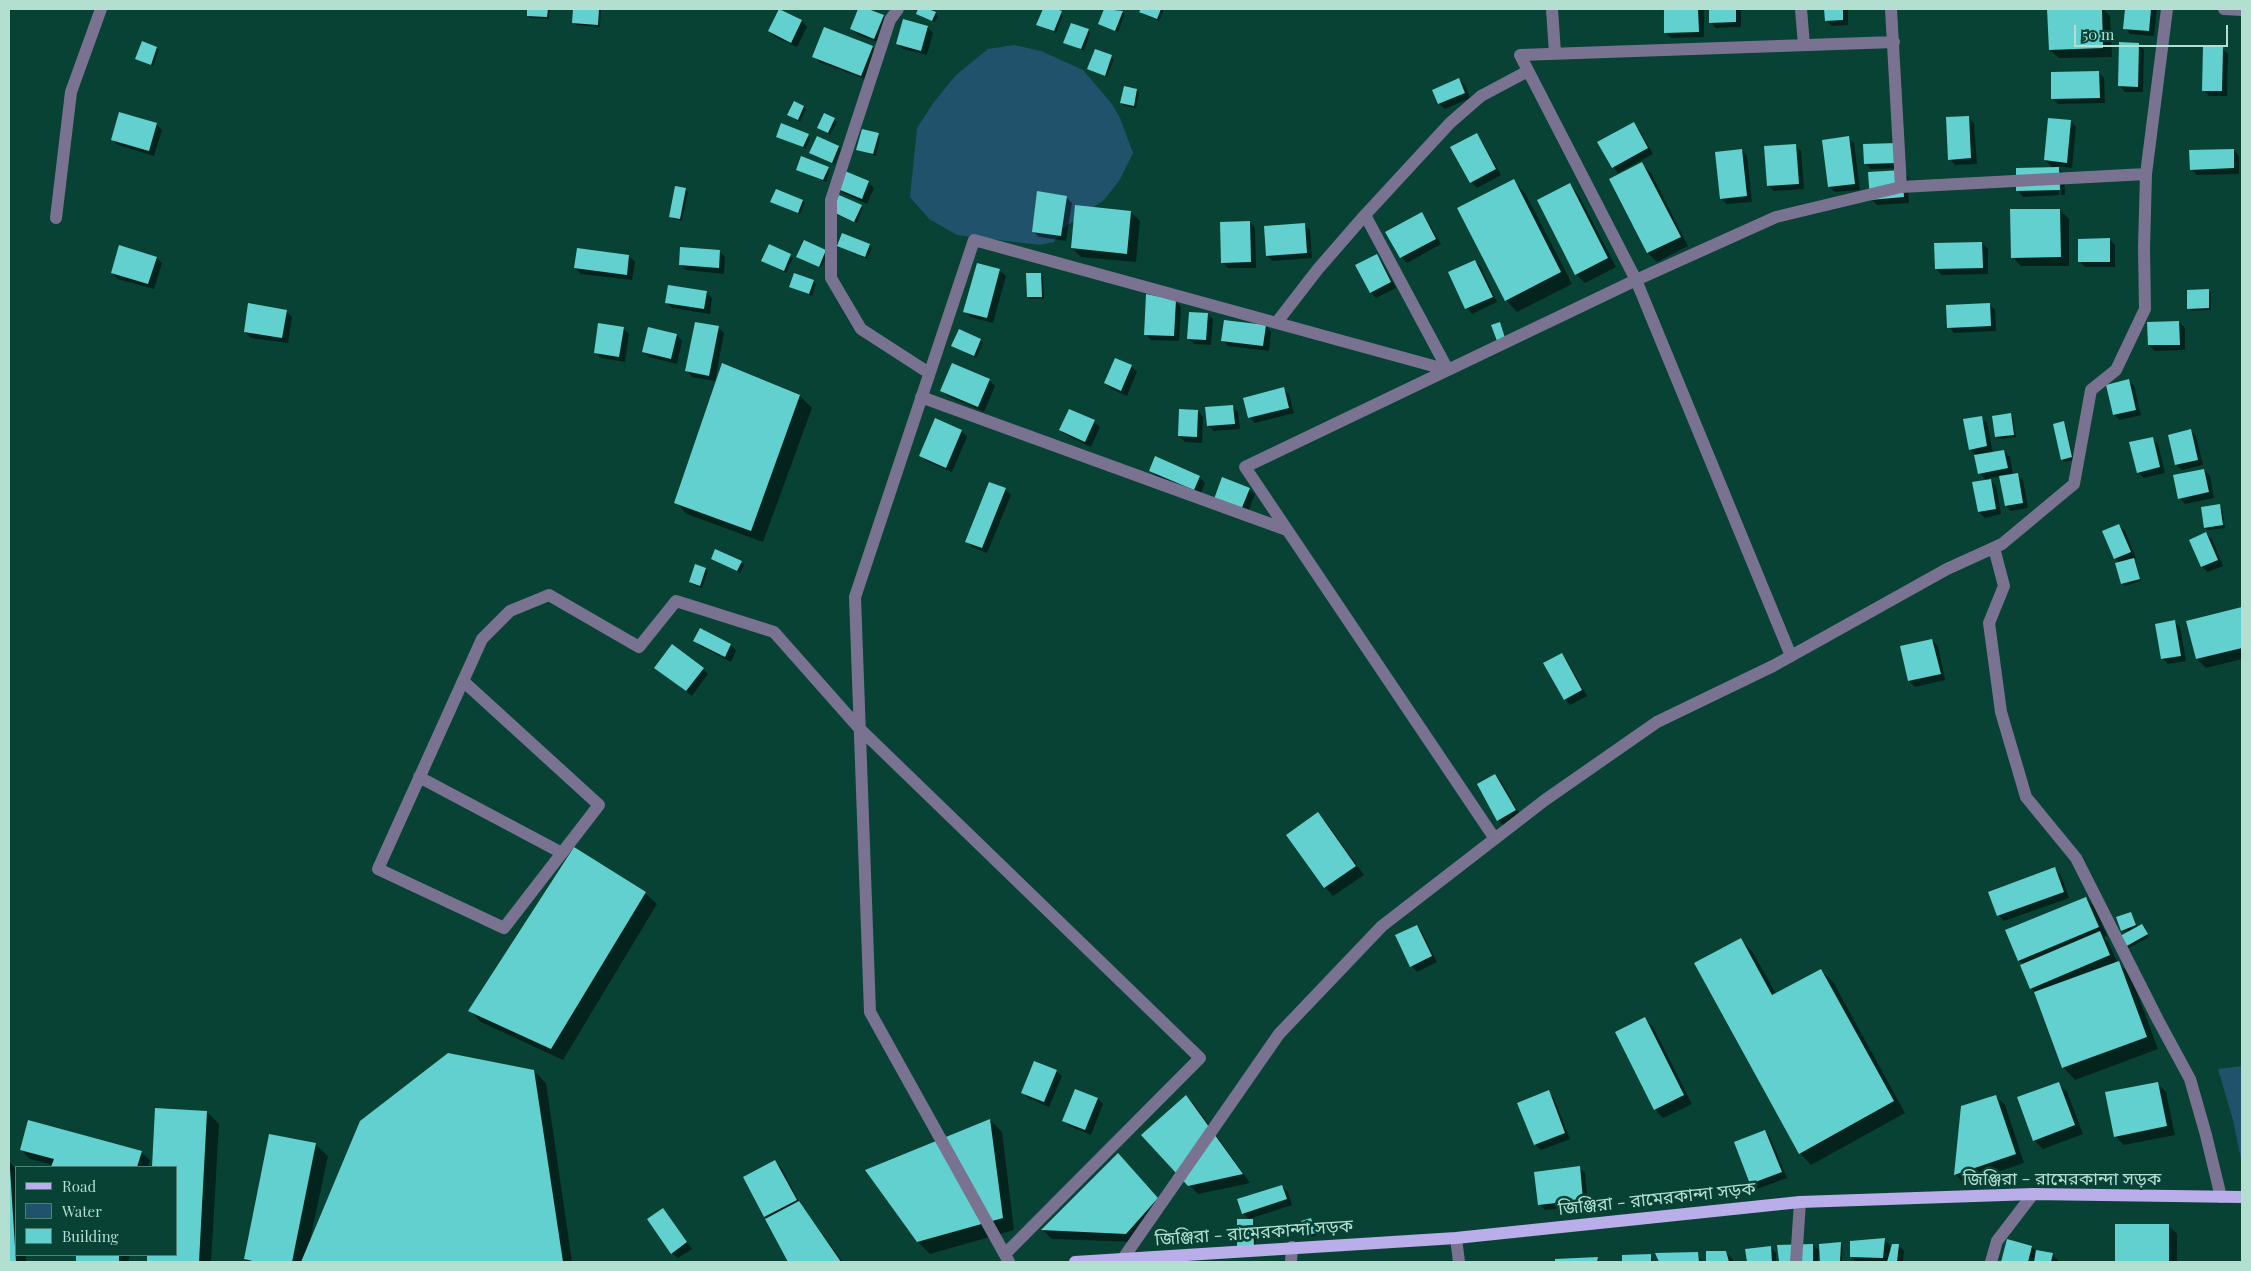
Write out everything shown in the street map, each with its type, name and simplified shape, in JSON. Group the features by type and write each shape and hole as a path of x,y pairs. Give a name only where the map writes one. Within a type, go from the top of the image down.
{"main road":[{"name":"জিঞ্জিরা - রামেরকান্দা সড়ক","path":"1075,1262 1122,1260 1174,1254 1456,1238 1800,1202 2033,1194 2242,1197"}],"street":[{"path":"56,218 71,92 101,9"},
{"path":"898,9 890,20 831,200 831,278 861,329 929,373"},
{"path":"1552,9 1555,53"},
{"path":"1801,9 1804,45"},
{"path":"1891,9 1900,187"},
{"path":"1122,1260 1279,1034 1382,926 1546,800 1657,722 1791,656 1947,570 2002,544 2074,484 2091,390 2116,370 2145,309 2146,174 2167,9"},
{"path":"2224,9 2242,10"},
{"path":"1791,656 1636,280 1520,55 1894,42"},
{"path":"1277,322 1318,269 1450,123 1481,96 1528,71"},
{"path":"1496,839 1245,467 1636,280 1776,217 1900,187 2146,174"},
{"path":"1366,216 1448,370"},
{"path":"463,681 600,805 504,928 378,869 420,777 463,681 482,639 510,611 548,595 640,647 676,601 774,632 859,728 1200,1058 1007,1258 870,1012 859,728 854,597 974,240 1448,370"},
{"path":"921,397 1287,530"},
{"path":"1994,548 2004,586 1989,623 2001,712 2026,797 2076,858 2158,1020 2190,1078 2221,1197"},
{"path":"420,777 562,853"},
{"path":"1991,1262 1997,1242 2033,1194"},
{"path":"1796,1262 1800,1202"},
{"path":"1456,1238 1459,1262"},
{"path":"1291,1262 1292,1247"}],"water":[{"path":"1014,45 1041,51 1083,70 1112,104 1120,118 1133,153 1119,181 1104,200 1062,229 1054,242 1040,245 957,235 929,219 910,197 917,128 934,102 956,75 988,49"},
{"path":"2242,1066 2242,1164 2233,1120 2218,1069"}],"building":[{"path":"527,9 548,9 547,17 527,16"},
{"path":"573,9 599,9 598,25 572,23"},
{"path":"779,9 802,20 791,43 768,31"},
{"path":"858,9 868,9 884,15 874,39 850,29"},
{"path":"918,9 928,9 936,12 932,21 916,14"},
{"path":"1043,9 1062,11 1054,31 1036,25"},
{"path":"1104,9 1123,11 1115,31 1098,24"},
{"path":"1141,9 1161,9 1157,19 1139,12"},
{"path":"1664,9 1698,9 1699,32 1664,33"},
{"path":"1709,9 1736,9 1736,22 1709,23"},
{"path":"1824,9 1843,9 1843,20 1825,21"},
{"path":"2047,9 2102,9 2103,48 2049,50"},
{"path":"2125,9 2151,9 2149,31 2123,29"},
{"path":"903,19 928,26 921,51 896,44"},
{"path":"1071,23 1089,29 1081,49 1063,43"},
{"path":"824,27 873,46 861,76 812,57"},
{"path":"142,41 157,47 151,65 135,59"},
{"path":"2119,42 2139,43 2138,87 2118,86"},
{"path":"2203,46 2223,47 2222,91 2202,91"},
{"path":"1095,49 1112,55 1105,76 1087,69"},
{"path":"2099,71 2100,98 2051,99 2051,72"},
{"path":"1459,78 1465,93 1438,104 1432,90"},
{"path":"1124,86 1137,89 1134,106 1120,103"},
{"path":"794,101 804,106 798,120 787,115"},
{"path":"119,112 157,123 149,151 111,140"},
{"path":"824,113 835,118 828,133 817,128"},
{"path":"1969,116 1971,158 1948,160 1946,117"},
{"path":"2048,118 2071,120 2067,163 2044,160"},
{"path":"1634,122 1648,148 1612,168 1597,142"},
{"path":"781,123 809,134 803,147 776,137"},
{"path":"862,129 879,133 873,154 856,150"},
{"path":"1477,133 1496,169 1470,183 1450,147"},
{"path":"817,136 839,146 832,163 809,153"},
{"path":"1849,136 1855,184 1828,187 1822,140"},
{"path":"1898,143 1898,163 1864,164 1863,144"},
{"path":"1796,144 1799,184 1767,186 1764,146"},
{"path":"1742,149 1747,196 1720,199 1715,152"},
{"path":"2234,149 2234,168 2190,170 2189,150"},
{"path":"801,156 829,167 823,180 796,170"},
{"path":"1642,162 1681,237 1647,253 1609,179"},
{"path":"2059,167 2060,190 2016,191 2016,168"},
{"path":"1902,170 1904,197 1870,200 1868,172"},
{"path":"845,171 869,181 862,199 838,189"},
{"path":"1514,179 1561,272 1505,301 1457,208"},
{"path":"1570,183 1608,258 1575,275 1537,200"},
{"path":"675,186 686,188 680,219 669,217"},
{"path":"776,189 803,200 798,213 770,202"},
{"path":"1037,191 1067,196 1061,236 1032,232"},
{"path":"839,195 862,205 854,222 831,211"},
{"path":"1075,205 1131,211 1127,254 1071,248"},
{"path":"2010,209 2060,209 2061,257 2011,258"},
{"path":"1422,212 1436,239 1400,258 1385,232"},
{"path":"1250,221 1251,262 1221,263 1220,222"},
{"path":"1305,223 1307,253 1266,256 1264,226"},
{"path":"842,233 870,244 865,257 837,246"},
{"path":"2110,238 2110,262 2078,262 2078,239"},
{"path":"804,240 826,250 819,267 796,257"},
{"path":"1982,242 1983,268 1935,269 1934,243"},
{"path":"769,244 791,254 784,271 761,261"},
{"path":"119,245 157,257 148,284 111,273"},
{"path":"680,247 720,250 719,268 679,265"},
{"path":"577,248 629,255 627,275 574,268"},
{"path":"1377,254 1391,282 1370,293 1355,265"},
{"path":"1475,260 1493,297 1465,309 1448,272"},
{"path":"977,263 1000,269 987,318 963,312"},
{"path":"794,273 814,280 809,294 789,287"},
{"path":"1026,273 1041,273 1042,297 1027,297"},
{"path":"668,285 707,291 704,309 665,303"},
{"path":"2209,289 2209,308 2187,309 2187,290"},
{"path":"1146,294 1176,300 1174,336 1144,335"},
{"path":"248,303 287,310 282,338 244,332"},
{"path":"1990,303 1991,326 1947,328 1946,305"},
{"path":"1189,312 1208,313 1206,340 1187,339"},
{"path":"1224,320 1266,325 1263,346 1221,341"},
{"path":"2179,321 2180,345 2148,345 2147,322"},
{"path":"695,322 719,326 709,376 685,371"},
{"path":"1500,322 1505,338 1497,341 1491,325"},
{"path":"598,323 624,327 619,357 594,353"},
{"path":"648,327 677,334 671,359 642,352"},
{"path":"959,329 981,339 974,356 951,346"},
{"path":"1115,358 1132,365 1121,391 1104,383"},
{"path":"722,363 800,395 751,531 674,503"},
{"path":"952,363 990,379 978,407 940,391"},
{"path":"2129,379 2136,410 2113,415 2106,385"},
{"path":"1284,387 1289,408 1248,418 1243,398"},
{"path":"1233,405 1235,424 1207,426 1205,407"},
{"path":"1069,409 1095,420 1085,442 1059,430"},
{"path":"1179,409 1198,410 1197,437 1178,436"},
{"path":"2011,413 2014,435 1995,437 1992,416"},
{"path":"1982,416 1987,446 1969,450 1963,419"},
{"path":"935,418 962,430 946,468 919,456"},
{"path":"2064,421 2072,457 2061,460 2053,424"},
{"path":"2191,429 2198,460 2175,465 2168,435"},
{"path":"2153,437 2160,467 2137,473 2129,442"},
{"path":"2004,450 2008,468 1978,474 1974,455"},
{"path":"1155,456 1200,476 1194,490 1149,471"},
{"path":"2204,469 2209,492 2178,499 2173,475"},
{"path":"2018,473 2023,503 2005,506 1999,476"},
{"path":"1222,477 1250,488 1241,510 1214,499"},
{"path":"1991,479 1996,509 1978,512 1972,482"},
{"path":"989,482 1006,488 982,548 965,542"},
{"path":"2220,504 2223,525 2204,528 2201,507"},
{"path":"2119,524 2131,552 2114,559 2102,531"},
{"path":"2206,532 2218,560 2201,567 2189,540"},
{"path":"715,549 742,561 737,571 711,559"},
{"path":"2134,558 2140,579 2121,584 2115,563"},
{"path":"695,564 706,568 700,586 689,582"},
{"path":"2242,607 2242,648 2196,659 2186,621"},
{"path":"2175,620 2181,656 2161,659 2155,624"},
{"path":"700,628 731,644 725,657 693,641"},
{"path":"1932,639 1941,674 1908,681 1900,646"},
{"path":"672,644 704,668 686,691 654,668"},
{"path":"1562,653 1582,690 1564,700 1543,663"},
{"path":"1495,774 1516,810 1497,821 1477,784"},
{"path":"1318,812 1356,866 1324,888 1286,835"},
{"path":"574,847 646,892 551,1049 468,1011"},
{"path":"2055,867 2064,892 1997,916 1988,892"},
{"path":"2086,897 2099,927 2018,961 2005,930"},
{"path":"2131,912 2136,925 2121,931 2116,917"},
{"path":"2142,924 2148,934 2125,947 2120,936"},
{"path":"1417,925 1432,956 1410,967 1395,935"},
{"path":"2100,931 2110,955 2030,989 2020,965"},
{"path":"1741,938 1772,995 1821,969 1894,1101 1799,1154 1694,963"},
{"path":"2119,961 2147,1037 2062,1068 2034,992"},
{"path":"1645,1017 1684,1095 1654,1110 1615,1032"},
{"path":"448,1053 534,1070 563,1262 301,1262 360,1121"},
{"path":"1034,1061 1057,1070 1044,1102 1021,1093"},
{"path":"2059,1082 2075,1125 2033,1141 2017,1097"},
{"path":"2158,1082 2167,1126 2114,1137 2105,1092"},
{"path":"1075,1089 1098,1098 1085,1130 1062,1121"},
{"path":"1549,1090 1565,1133 1534,1145 1517,1103"},
{"path":"1186,1095 1243,1174 1188,1186 1141,1135"},
{"path":"1996,1095 2016,1154 1954,1175 1961,1106"},
{"path":"155,1108 207,1111 199,1262 147,1262 147,1256 178,1256 178,1166 152,1166"},
{"path":"990,1119 1003,1218 917,1242 865,1170"},
{"path":"28,1120 142,1151 137,1166 51,1166 54,1159 20,1150"},
{"path":"1765,1130 1782,1172 1750,1184 1734,1142"},
{"path":"269,1134 316,1143 292,1262 257,1262 244,1259"},
{"path":"1118,1153 1158,1198 1126,1234 1041,1230"},
{"path":"775,1160 797,1200 764,1217 743,1177"},
{"path":"1580,1166 1583,1200 1538,1205 1534,1172"},
{"path":"9,1169 10,1169 16,1262 9,1262"},
{"path":"1282,1185 1287,1199 1242,1214 1237,1199"},
{"path":"799,1201 841,1262 788,1262 765,1219"},
{"path":"663,1208 687,1242 671,1254 647,1219"},
{"path":"1311,1218 1316,1233 1305,1236 1301,1221"},
{"path":"1237,1219 1253,1219 1254,1247 1237,1248"},
{"path":"2115,1224 2169,1224 2169,1262 2115,1262"},
{"path":"1885,1238 1883,1258 1850,1257 1850,1241"},
{"path":"2007,1239 2032,1246 2028,1262 2001,1262"},
{"path":"1841,1242 1840,1262 1820,1262 1819,1244"},
{"path":"1813,1244 1813,1262 1779,1261 1777,1245"},
{"path":"1892,1244 1899,1244 1897,1262 1887,1262"},
{"path":"1771,1246 1772,1262 1747,1262 1745,1249"},
{"path":"2036,1250 2053,1253 2051,1262 2034,1262"},
{"path":"1706,1251 1726,1251 1729,1262 1706,1262"},
{"path":"1698,1252 1699,1262 1659,1262 1655,1253"},
{"path":"1651,1254 1651,1262 1622,1262 1622,1255"},
{"path":"76,1256 119,1256 119,1262 76,1262"},
{"path":"1598,1257 1597,1262 1555,1262 1555,1259"}]}
